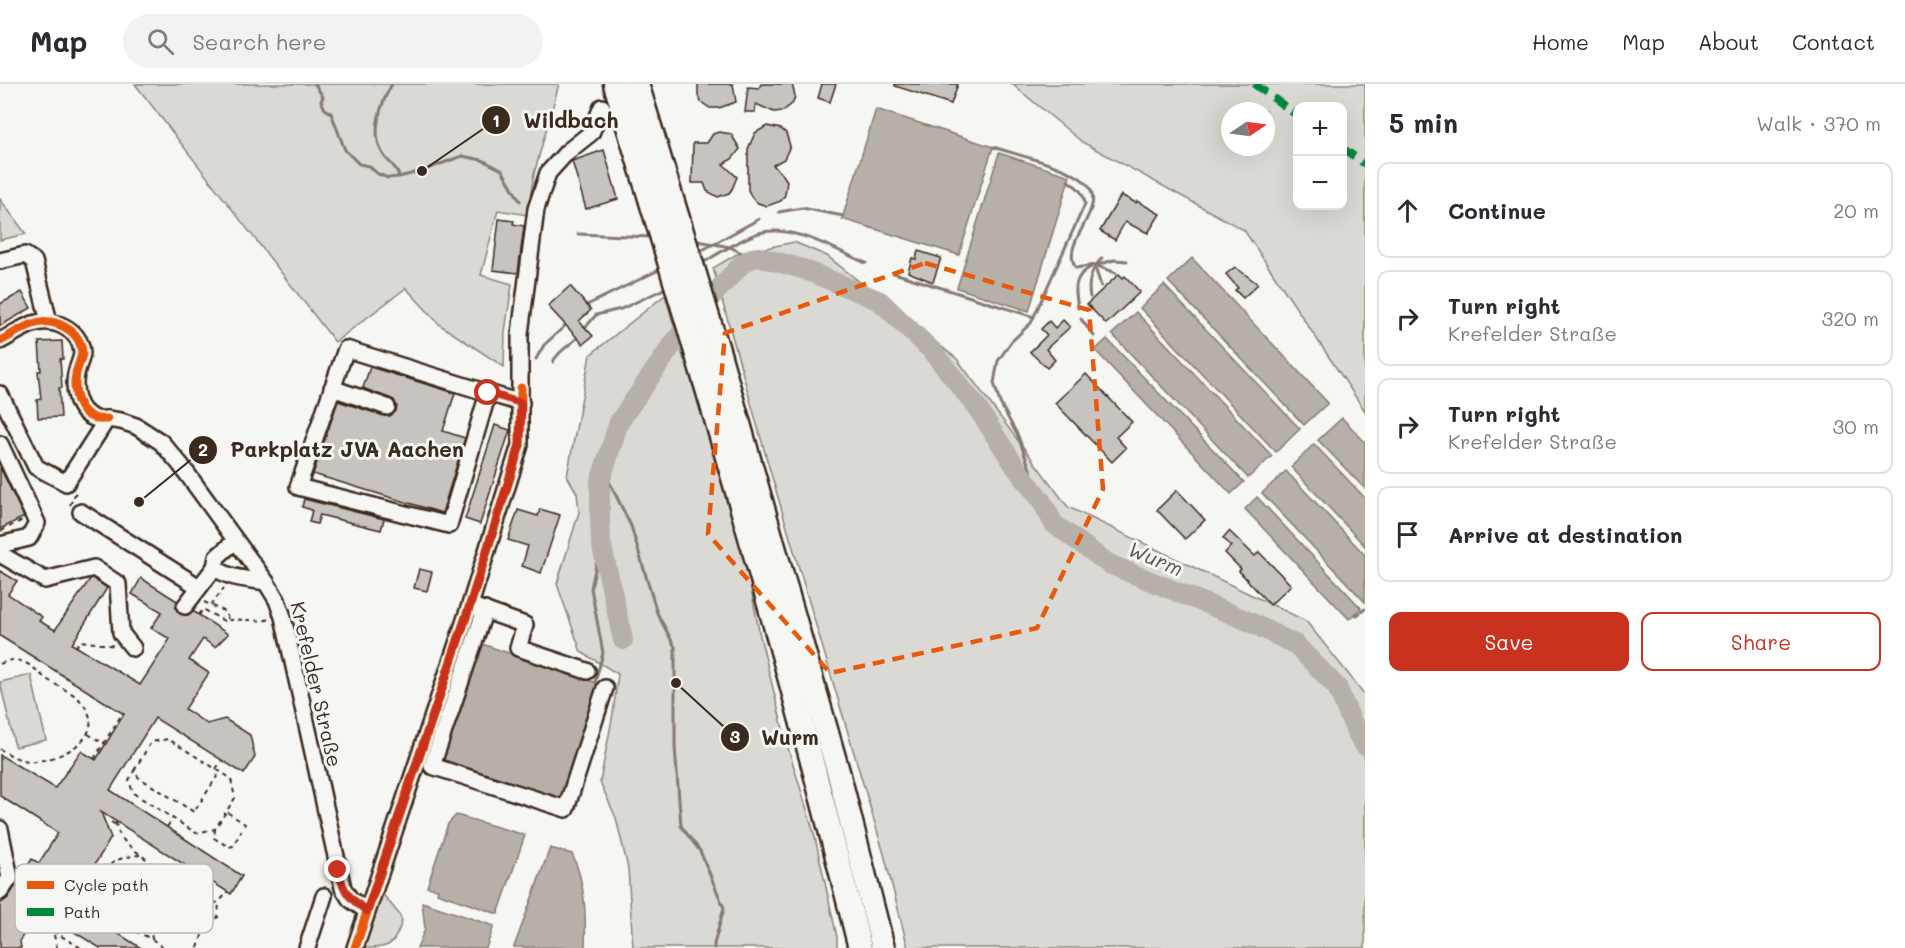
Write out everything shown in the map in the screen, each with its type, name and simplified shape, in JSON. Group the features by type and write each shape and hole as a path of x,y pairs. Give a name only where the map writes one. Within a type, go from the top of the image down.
{"highway":[{"path":"615,84 708,353 839,775 883,948"},
{"path":"637,84 708,353 761,578 860,948"},
{"path":"843,880 848,948"}],"street":[{"path":"355,948 470,605 520,445 520,334 536,209 548,174 567,152 591,133 602,107"},
{"path":"0,261 25,255 34,261 49,322 34,324 0,341"},
{"name":"Krefelder Straße","path":"49,322 64,326 78,340 82,354 76,375 78,401 85,412 94,419 121,421 136,426 160,442 180,464 277,600 283,617 343,888 350,899 367,911"},
{"path":"488,393 449,525 298,487 346,349 488,393 521,396"},
{"path":"332,388 387,407"},
{"path":"0,394 36,467 66,483 107,420"},
{"path":"0,444 37,524 29,538 0,545"},
{"path":"81,512 199,587"},
{"path":"185,606 215,567 217,557 235,541"},
{"path":"0,554 45,580 94,568 118,584 121,633 133,648"},
{"path":"215,567 220,572 232,576 266,582"},
{"path":"470,605 525,625 518,648 587,671"},
{"path":"485,610 432,766 573,811 605,688"},
{"path":"0,829 10,878 0,892"},
{"path":"308,948 324,896"}],"path":[{"path":"0,531 21,521 20,519"},
{"path":"211,606 232,576"},
{"path":"199,615 207,603"},
{"path":"203,609 224,621 237,618 260,622 283,617"},
{"path":"76,647 80,641 133,648"},
{"path":"0,664 16,659 24,662 48,680 70,691 78,698 90,717 88,734 77,746 55,757 42,761 16,759 0,749"},
{"path":"94,759 122,714 124,715"},
{"path":"88,734 104,744"},
{"path":"215,829 196,832 133,793 129,780 151,742 168,739 231,779 235,798 215,829 214,838 229,847 233,846 245,824 226,812"},
{"path":"216,769 222,760"},
{"path":"135,769 138,777 194,812 220,772"},
{"path":"167,827 173,818"},
{"path":"111,822 116,824 122,839 150,864"},
{"path":"110,864 122,857 141,855"},
{"path":"213,903 219,902 228,892"},
{"path":"213,921 218,917 219,902"},
{"path":"53,933 57,948"},
{"path":"56,933 81,948"},
{"path":"139,933 152,939 163,948"},
{"path":"150,933 152,939"},
{"path":"198,948 203,933"}],"highlighted area":[{"path":"925,263 1089,310 1103,489 1037,628 830,673 708,534 725,333"}],"shaded area":[{"path":"135,84 559,84 534,174 527,215 498,210 481,275 512,284 505,332 504,367 440,325 406,288 335,342"},
{"path":"1012,84 1365,84 1365,411 1244,230 1082,142"},
{"path":"876,109 993,147 959,255 842,219"},
{"path":"999,153 1070,176 1029,311 957,288"},
{"path":"0,199 26,234 0,240"},
{"path":"794,242 827,256 957,359 1068,507 1306,621 1365,695 1365,948 908,948 884,854 769,467 713,268 737,254"},
{"path":"1192,258 1328,403 1304,425 1168,281"},
{"path":"1164,285 1300,429 1276,452 1140,308"},
{"path":"665,295 684,360 687,359 747,568 760,636 786,741 814,833 837,937 837,948 633,948 628,868 616,818 600,782 618,674 581,652 557,584 579,512 577,493 567,476 590,355"},
{"path":"1136,312 1272,456 1248,478 1112,334"},
{"path":"1107,339 1244,482 1231,494 1095,350"},
{"path":"1342,418 1365,442 1365,489 1318,440"},
{"path":"1314,444 1365,498 1365,546 1291,467"},
{"path":"1286,471 1365,555 1365,602 1262,493"},
{"path":"1257,497 1361,608 1349,619 1245,509"},
{"path":"479,643 600,684 561,799 441,759"},
{"path":"31,675 46,740 15,747 0,682"},
{"path":"456,815 525,835 498,914 437,893 438,889 427,887 448,824"},
{"path":"550,848 572,854 577,865 584,900 585,948 514,947"},
{"path":"381,892 399,914 402,921 399,930 389,944 362,948"},
{"path":"422,902 494,926 486,948 417,948 425,929"}],"building":[{"path":"698,84 733,84 736,102 719,108 710,108 701,102 698,96"},
{"path":"761,84 792,84 795,96 793,103 783,111 774,112 756,104 755,112 745,112 748,87 759,88"},
{"path":"822,84 836,84 830,102 818,98"},
{"path":"895,84 958,84 951,104 895,86"},
{"path":"767,126 781,129 786,133 790,146 784,159 773,165 787,181 785,195 781,201 767,206 752,198 748,190 748,149 755,133"},
{"path":"719,132 731,134 740,149 732,159 723,164 737,177 732,189 729,193 718,197 707,191 704,183 692,183 693,143 707,143 713,134"},
{"path":"604,150 618,199 586,209 572,161"},
{"path":"1121,195 1160,214 1148,233 1125,222 1115,240 1100,231"},
{"path":"499,219 514,221 513,224 524,226 518,273 493,270"},
{"path":"918,251 941,258 933,282 908,272 912,258 916,259"},
{"path":"1235,267 1258,284 1243,298 1235,290 1238,288 1226,274"},
{"path":"1119,274 1123,278 1125,276 1140,292 1106,324 1087,304"},
{"path":"570,286 591,310 579,321 593,336 583,344 548,306"},
{"path":"22,292 31,308 0,326 0,304"},
{"path":"1063,320 1070,327 1046,349 1055,360 1047,368 1030,352 1047,335 1041,329 1049,321 1055,328"},
{"path":"62,341 63,359 60,359 62,388 59,388 61,417 38,418 37,400 41,399 38,371 41,371 39,342"},
{"path":"370,367 455,393 443,431 465,438 442,513 313,474 338,401 384,416 389,416 396,411 397,406 394,400 363,388"},
{"path":"1086,374 1132,422 1116,437 1126,448 1112,462 1055,403"},
{"path":"495,425 510,430 480,524 465,519"},
{"path":"0,467 24,517 0,529"},
{"path":"1177,490 1205,520 1185,539 1157,510"},
{"path":"304,499 384,519 381,530 320,515 317,524 309,522 312,510 302,507"},
{"path":"540,509 560,515 541,573 522,566 528,546 508,540 518,510 538,516"},
{"path":"1229,531 1255,556 1259,552 1291,585 1270,605 1225,553 1231,546 1223,538"},
{"path":"419,569 432,572 427,591 414,588"},
{"path":"0,571 17,581 8,594 42,617 39,621 55,630 90,579 92,578 107,588 72,644 140,685 170,639 151,628 162,612 132,594 141,578 177,601 176,609 180,614 188,615 193,611 228,634 215,647 203,639 189,660 209,673 185,709 207,724 225,719 250,735 255,757 244,774 155,718 110,790 242,876 231,894 213,883 213,864 183,864 101,812 111,838 95,864 29,864 32,859 39,863 58,833 0,796 0,755 55,788 81,751 96,760 124,714 0,636"},
{"path":"15,887 15,933 24,933 20,940 21,948 0,948 0,904 8,898"},
{"path":"76,933 117,933 141,948 100,948"}],"waterway":[{"path":"315,84 323,97 321,101 325,109 331,113 345,150 359,164 369,166 378,174 388,178 422,171 462,156 482,160 502,170 520,201"},
{"path":"392,84 378,118 377,137 383,154 399,176"},
{"path":"993,147 1055,166 1085,182 1092,192 1092,203 1078,236 1072,258 1076,268 1095,265 1116,273"},
{"path":"1041,500 1018,436 1000,403 994,383 998,361 1011,342 1031,323 1085,204 1080,191 1068,181"},
{"path":"779,212 802,208 843,216"},
{"path":"697,253 759,219"},
{"path":"701,264 745,238 771,231 785,232 814,240 866,263"},
{"path":"578,234 651,237"},
{"path":"693,240 730,247 752,258"},
{"name":"Wurm","path":"623,640 601,542 600,521 600,482 619,422 675,341 712,296 742,264 759,257 803,269 880,301 932,351 976,406 1017,469 1041,500 1054,524 1109,564 1248,621 1296,645 1337,687 1357,734 1365,746"},
{"path":"1090,297 1091,276 1095,266 1102,258"},
{"path":"1097,265 1114,260 1127,261"},
{"path":"1078,308 1076,285 1081,275 1091,267"},
{"path":"1095,267 1101,286"},
{"path":"587,305 661,269"},
{"path":"894,273 1034,317"},
{"path":"585,328 596,315 621,309 667,286"},
{"path":"1081,319 1094,336"},
{"path":"536,359 544,345 566,325"},
{"path":"553,362 577,338"},
{"name":"Wurm","path":"603,469 631,526 657,613 675,647 675,747 681,826 700,851 724,908 714,948"},
{"path":"595,682 603,653 591,588 601,542"},
{"path":"1355,614 1365,609"}],"marked path":[{"path":"1254,84 1293,112"},
{"path":"1347,151 1365,164"}],"cycle path":[{"path":"0,341 41,322 57,324 71,331 80,344 82,352 75,380 80,406 88,415 97,419 107,419"},
{"path":"355,948 470,605 520,445 521,388"}],"place":[{"name":"Wildbach","path":"422,171"},
{"name":"Parkplatz JVA Aachen","path":"139,502"},
{"name":"Wurm","path":"676,683"}],"route":[{"path":"338,870 343,888 350,899 367,911 470,605 520,445 521,403 488,393"}]}
